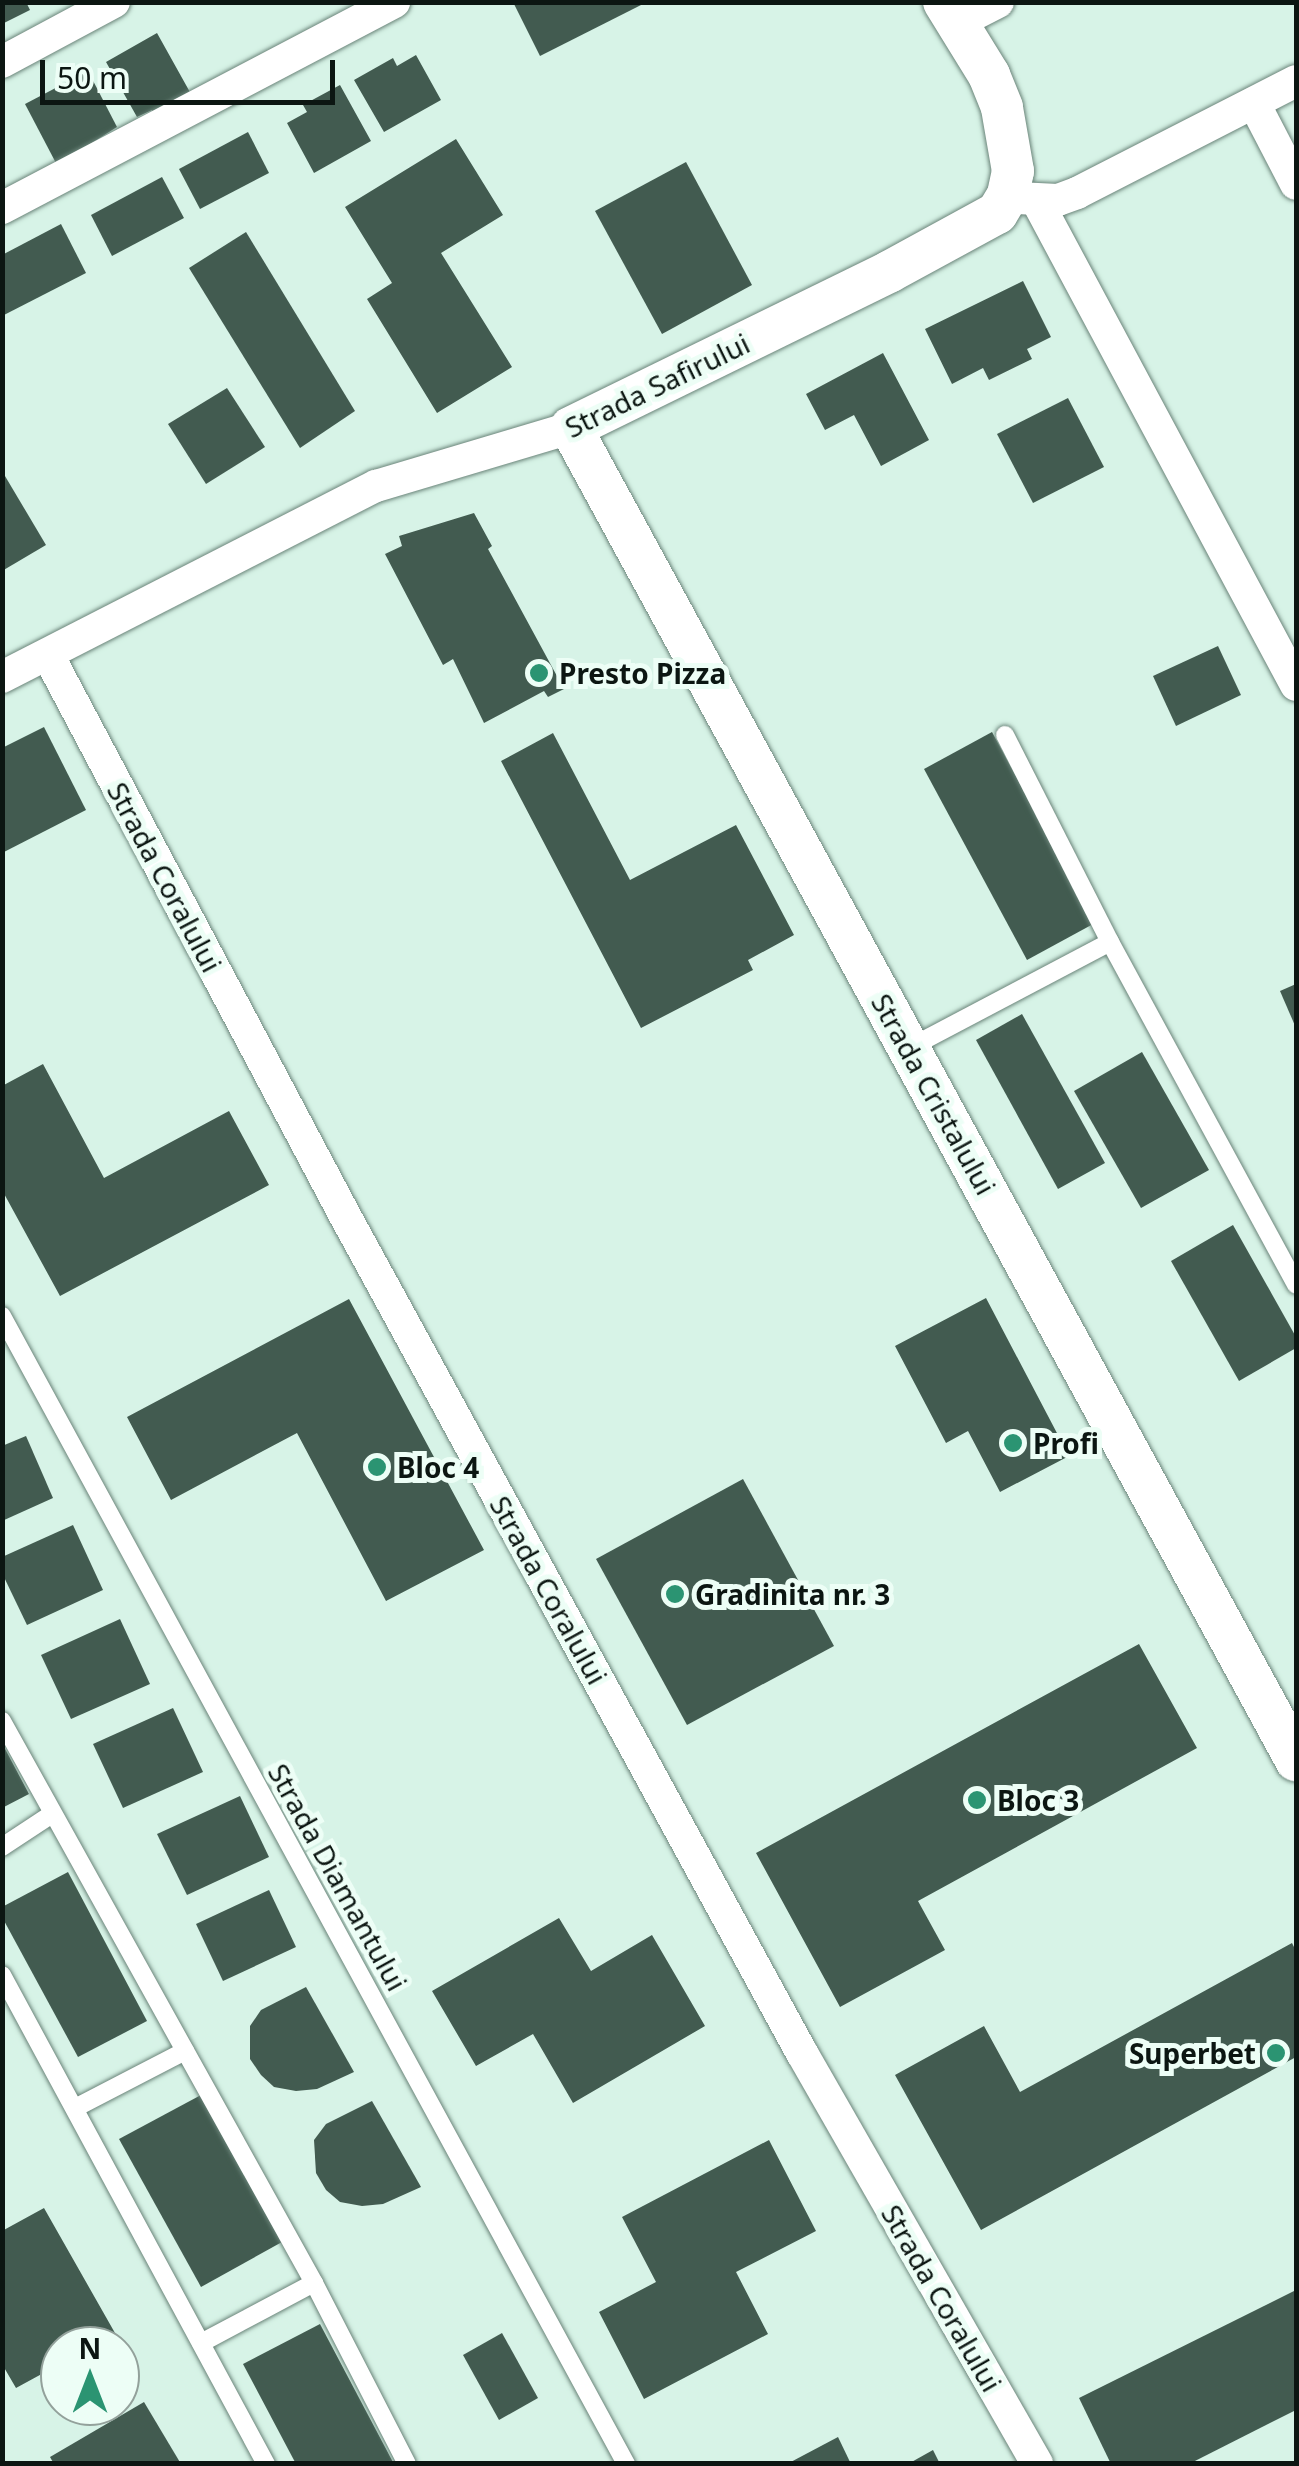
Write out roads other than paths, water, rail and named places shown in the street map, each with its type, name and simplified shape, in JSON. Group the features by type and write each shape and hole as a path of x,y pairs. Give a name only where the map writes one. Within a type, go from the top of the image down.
{"street":[{"path":"2,62 114,2"},
{"path":"2,208 394,2"},
{"path":"998,2 950,13 989,76 1002,108 1012,170 1022,198 1296,685"},
{"name":"Strada Safirului","path":"2,677 376,486 584,423 976,226 1022,198 1078,193 1296,81"},
{"path":"1254,103 1296,184"},
{"name":"Strada Cristalului","path":"584,423 918,1043 1296,1760"},
{"name":"Strada Coralului","path":"48,655 352,1230 802,2054 1037,2464"},
{"name":"Strada Cristalului","path":"918,1043 1296,1717"}],"lane":[{"path":"1005,735 1110,942 1296,1285"},
{"path":"918,1043 1110,942"},
{"name":"Strada Diamantului","path":"2,1316 626,2464"},
{"path":"2,1721 314,2283 407,2464"},
{"path":"2,1847 52,1814"},
{"path":"2,1975 266,2464"},
{"path":"74,2108 185,2051"},
{"path":"201,2343 314,2283"}],"place":[{"name":"Presto Pizza","path":"539,673"},
{"name":"Profi","path":"1013,1443"},
{"name":"Bloc 4","path":"377,1467"},
{"name":"Gradinita nr. 3","path":"675,1594"},
{"name":"Bloc 3","path":"977,1800"},
{"name":"Superbet","path":"1276,2053"}]}
